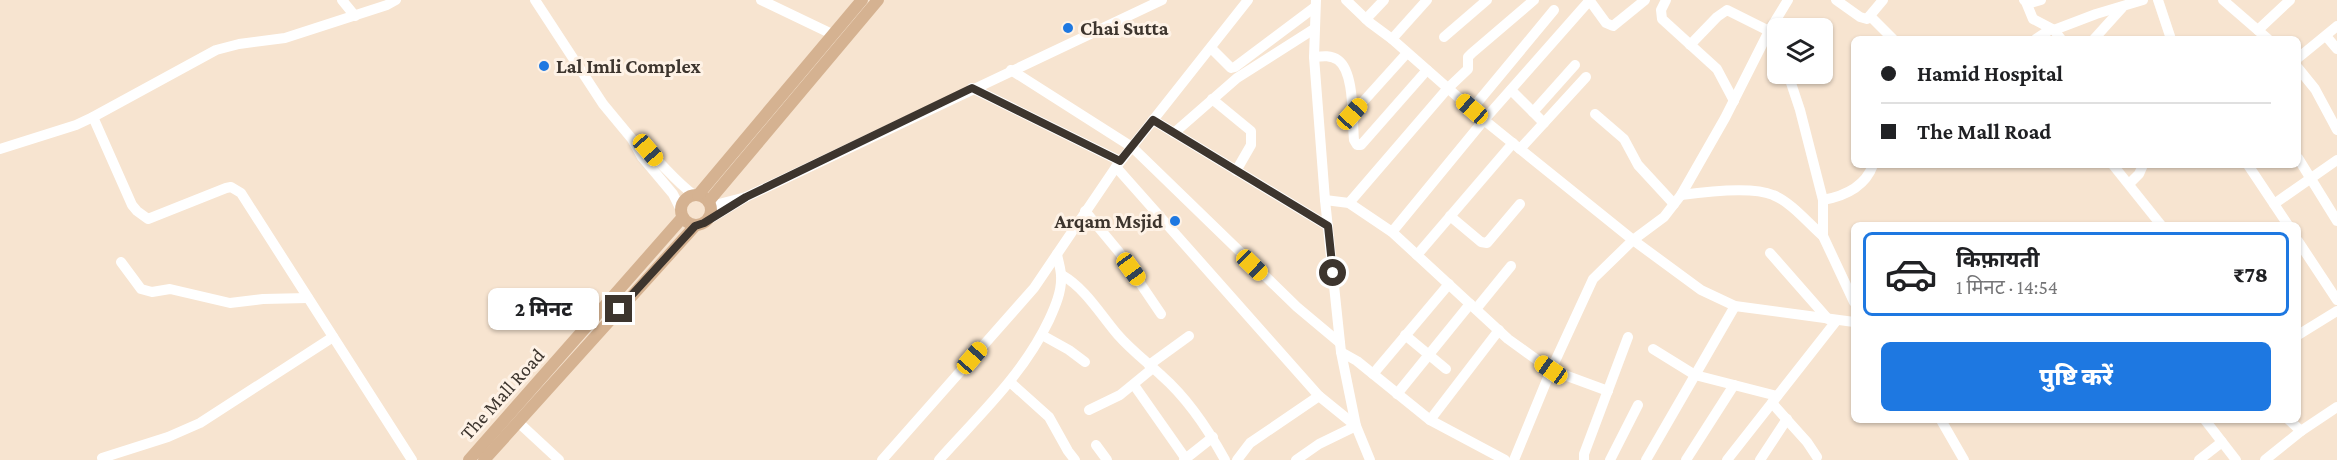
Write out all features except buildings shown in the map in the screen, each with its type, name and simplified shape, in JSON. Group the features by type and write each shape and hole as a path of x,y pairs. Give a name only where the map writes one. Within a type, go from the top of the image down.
{"main road":[{"path":"703,199 832,41 862,0"},
{"path":"832,41 878,0"},
{"path":"685,199 703,199 708,220 695,226 685,222 681,212 685,199"},
{"name":"The Mall Road","path":"469,460 681,212"},
{"name":"The Mall Road","path":"483,460 695,226"}],"street":[{"path":"342,0 355,16"},
{"path":"0,149 76,125 216,50 239,44 285,38 355,16 396,0"},
{"path":"536,0 603,104 673,194 681,212"},
{"path":"761,0 832,41"},
{"path":"708,220 746,197 1162,0"},
{"path":"882,460 1034,288 1118,164 1248,0"},
{"path":"1347,0 1484,120 1633,240 1701,290 1735,306 1851,322"},
{"path":"1366,19 1384,0"},
{"path":"1392,39 1427,0"},
{"path":"1444,37 1487,0"},
{"path":"1349,203 1448,88 1468,69 1468,57 1534,0"},
{"path":"1392,232 1484,120 1590,0 1606,23 1613,26 1645,0"},
{"path":"1666,0 1661,10 1662,19 1717,69 1734,101"},
{"path":"1777,18 1788,0"},
{"path":"1836,0 1860,17 1868,19 1883,0"},
{"path":"2025,1 2030,3 2040,0"},
{"path":"2025,1 2033,19 2055,33 2144,0"},
{"path":"2158,0 2170,36"},
{"path":"2223,0 2265,36"},
{"path":"2258,30 2290,0"},
{"path":"1211,48 1231,68 1235,67 1315,3"},
{"path":"1315,3 1314,57 1325,200 1340,347 1356,426 1370,460"},
{"path":"2097,36 2123,6"},
{"path":"1472,109 1554,10"},
{"path":"1690,45 1727,10 1767,28"},
{"path":"1870,16 1890,36"},
{"path":"2301,56 2337,26"},
{"path":"1174,133 1237,78 1314,29"},
{"path":"1514,460 1551,370 1593,279 1633,240 1664,217 1678,200 1734,101 1767,35"},
{"path":"2326,36 2337,49"},
{"path":"1352,114 1407,53"},
{"path":"1314,57 1327,56 1342,63 1350,84 1353,140 1357,145 1362,145 1427,70"},
{"path":"1533,111 1575,65"},
{"path":"1011,70 1132,147 1297,307 1340,347 1397,394 1430,420 1505,460"},
{"path":"2301,72 2315,89 2337,130"},
{"path":"1417,255 1450,216 1517,146 1544,123 1586,77"},
{"path":"1791,84 1806,129 1824,200 1822,236"},
{"path":"972,88 1118,164 1319,396 1356,426"},
{"path":"1511,90 1544,123"},
{"path":"1212,99 1251,131 1251,145 1236,171"},
{"path":"1595,114 1624,139 1638,165 1678,200"},
{"path":"93,117 136,212 148,219 226,188 235,188 241,193 412,460"},
{"path":"1153,120 1328,226"},
{"path":"632,139 648,150 672,177 703,199 746,197"},
{"path":"2274,204 2337,160"},
{"path":"2301,163 2337,221"},
{"path":"1824,200 1844,195 1867,178 1871,168"},
{"path":"2115,168 2159,222"},
{"path":"2128,184 2139,174 2142,168"},
{"path":"2250,168 2286,222"},
{"path":"1678,200 1707,191 1760,192 1774,195 1822,236 1851,296"},
{"path":"2327,205 2337,199"},
{"path":"1325,200 1349,203 1392,232 1508,339 1551,370 1608,392"},
{"path":"1450,216 1481,242 1488,243 1520,204"},
{"path":"1085,212 1119,252 1161,314"},
{"path":"2301,245 2335,294"},
{"path":"1770,253 1832,319"},
{"path":"942,459 1023,366 1042,335 1054,307 1062,275 1057,254"},
{"path":"121,262 141,289 146,292 170,289 230,303 263,299 308,298"},
{"path":"1397,394 1428,354 1511,266"},
{"path":"1062,275 1076,285 1118,335 1178,393 1213,437 1225,460"},
{"path":"1373,374 1449,284"},
{"path":"1646,460 1735,306"},
{"path":"2301,333 2337,311"},
{"path":"1727,460 1774,400 1832,319"},
{"path":"1430,420 1499,330"},
{"path":"1042,335 1073,352 1085,362"},
{"path":"1405,335 1446,369"},
{"path":"1089,410 1134,385 1151,367 1189,336"},
{"path":"102,458 168,437 200,423 333,337"},
{"path":"1584,460 1584,454 1628,337"},
{"path":"1653,349 1695,375 1734,385 1774,400 1817,457"},
{"path":"1010,382 1049,417 1075,460"},
{"path":"1134,385 1185,459 1213,437"},
{"path":"1686,460 1734,385"},
{"path":"1237,460 1250,443 1319,396"},
{"path":"1610,460 1638,405"},
{"path":"2265,460 2301,431 2334,409 2337,422"},
{"path":"1760,460 1787,419"},
{"path":"518,422 559,460"},
{"path":"1943,423 1964,460"},
{"path":"2208,423 2236,460"},
{"path":"2292,423 2301,431"},
{"path":"1296,460 1319,444 1356,426"},
{"path":"2199,460 2222,442"},
{"path":"1096,445 1107,460"}],"place":[{"name":"Chai Sutta","path":"1068,28"},
{"name":"Lal Imli Complex","path":"544,66"},
{"name":"Arqam Msjid","path":"1175,221"}],"route":[{"path":"619,309 695,226 704,223 746,197 972,88 1120,161 1153,120 1328,226 1333,273"}]}
